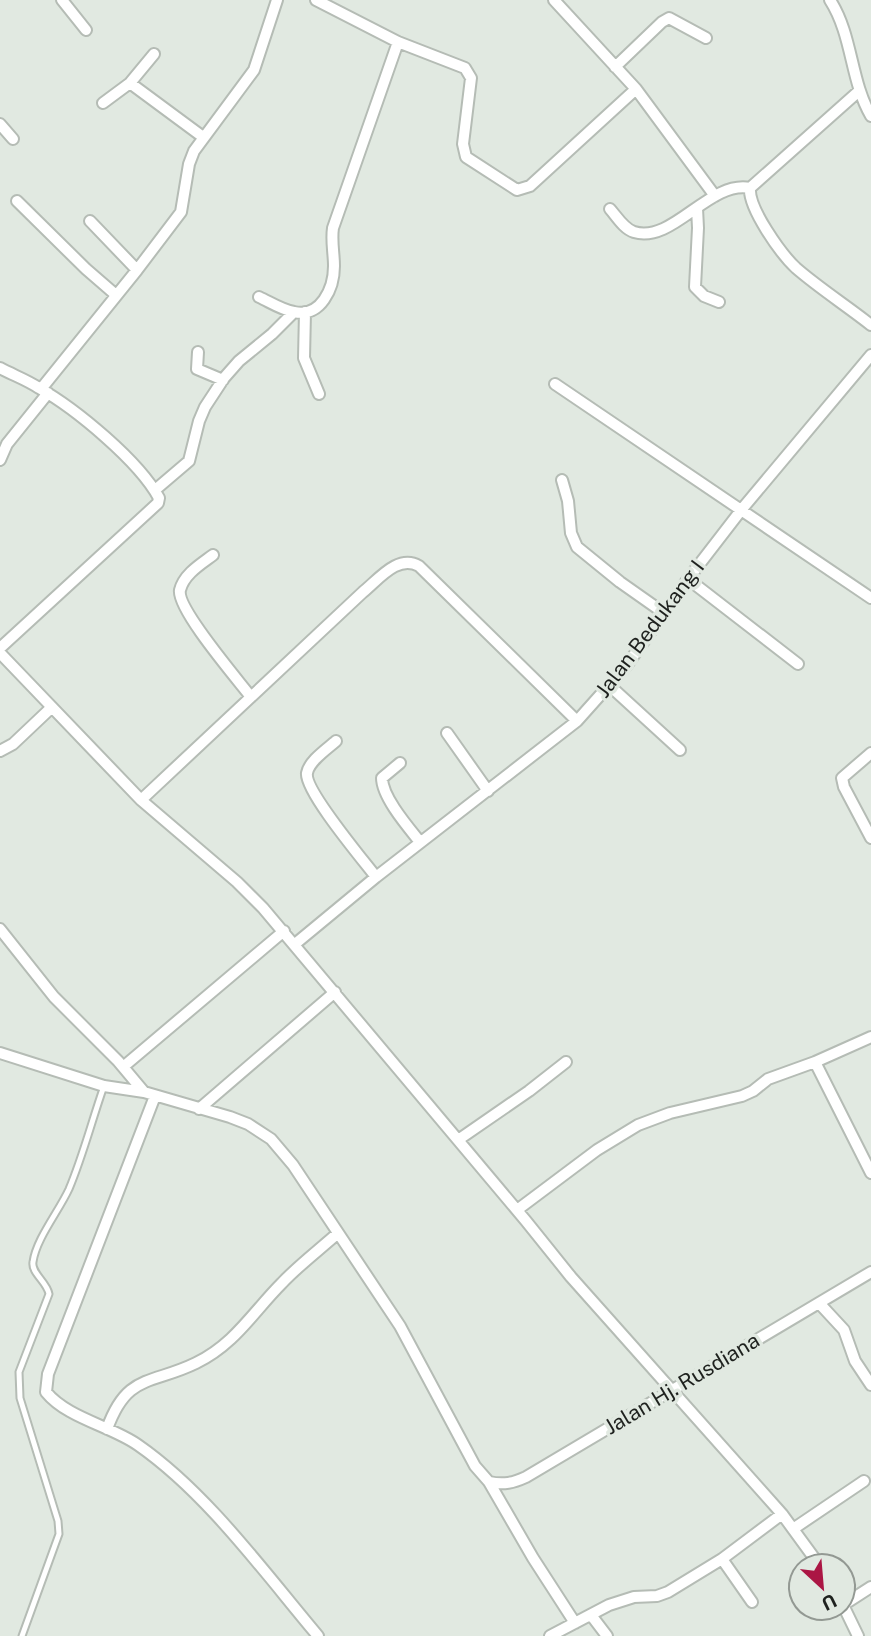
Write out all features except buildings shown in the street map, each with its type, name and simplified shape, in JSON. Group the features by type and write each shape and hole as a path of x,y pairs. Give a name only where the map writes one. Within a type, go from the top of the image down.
{"street":[{"path":"62,0 86,30"},
{"path":"0,460 7,444 44,391 181,212 189,164 194,151 254,70 277,0"},
{"path":"316,0 398,42 465,68 469,72 471,89 463,144 466,157 517,190 530,186 636,89"},
{"path":"554,0 636,89 715,196"},
{"path":"830,0 843,26 859,91 871,116"},
{"path":"615,67 669,18 706,38"},
{"path":"155,490 188,461 205,407 239,361 300,312 315,309 330,293 334,268 332,228 398,42"},
{"path":"103,103 130,83 154,54"},
{"path":"130,83 203,137"},
{"path":"859,91 750,188 749,197 759,219 792,263 871,325"},
{"path":"0,124 13,139"},
{"path":"610,209 626,228 642,233 670,224 729,188 750,188"},
{"path":"17,201 116,295"},
{"path":"697,208 695,287 704,296 719,302"},
{"path":"90,221 137,270"},
{"path":"258,297 300,312"},
{"path":"300,312 304,358 319,394"},
{"path":"198,352 197,369 223,380"},
{"name":"Jalan Bedukang I","path":"295,944 420,842 577,721 610,686 742,509 871,355"},
{"path":"0,369 44,391 119,449 159,495 158,503 0,650 51,708 141,800 237,882 284,931 570,1277 782,1514 810,1552"},
{"path":"555,384 871,598"},
{"path":"562,480 577,547 664,613"},
{"path":"213,555 190,573 180,590 180,597 190,617 251,697"},
{"path":"141,800 363,593 398,563 407,561 419,566 577,721"},
{"path":"688,579 798,664"},
{"path":"610,686 680,750"},
{"path":"0,751 13,744 51,708"},
{"path":"447,733 488,791"},
{"path":"336,741 307,771 308,781 315,797 376,877"},
{"path":"871,753 842,778 844,787 871,838"},
{"path":"400,763 382,778 382,782 391,802 420,842"},
{"path":"0,929 54,997 123,1067 144,1093"},
{"path":"123,1067 284,931"},
{"path":"199,1109 335,992"},
{"path":"517,1210 597,1150 638,1125 670,1113 741,1096 753,1091 768,1079 871,1037"},
{"path":"0,1053 104,1086 144,1093 240,1121 271,1139 293,1166 405,1335 475,1466 489,1482 575,1623"},
{"path":"458,1140 566,1062"},
{"path":"815,1062 871,1173"},
{"path":"155,1096 45,1382 46,1392 52,1400 137,1444 197,1494 318,1636"},
{"path":"107,1429 114,1408 126,1393 141,1383 197,1363 222,1347 248,1324 281,1284 338,1233"},
{"name":"Jalan Hj. Rusdiana","path":"489,1482 501,1485 526,1477 871,1272"},
{"path":"819,1303 844,1330 855,1361 871,1385"},
{"path":"793,1528 864,1481"},
{"path":"550,1636 624,1599 657,1596 668,1592 722,1559 782,1514"},
{"path":"722,1559 752,1602"},
{"path":"591,1615 607,1636"}],"lane":[{"path":"22,1636 59,1534 58,1521 20,1398 19,1372 49,1294 47,1285 35,1272 32,1264 69,1188 104,1086"}]}
